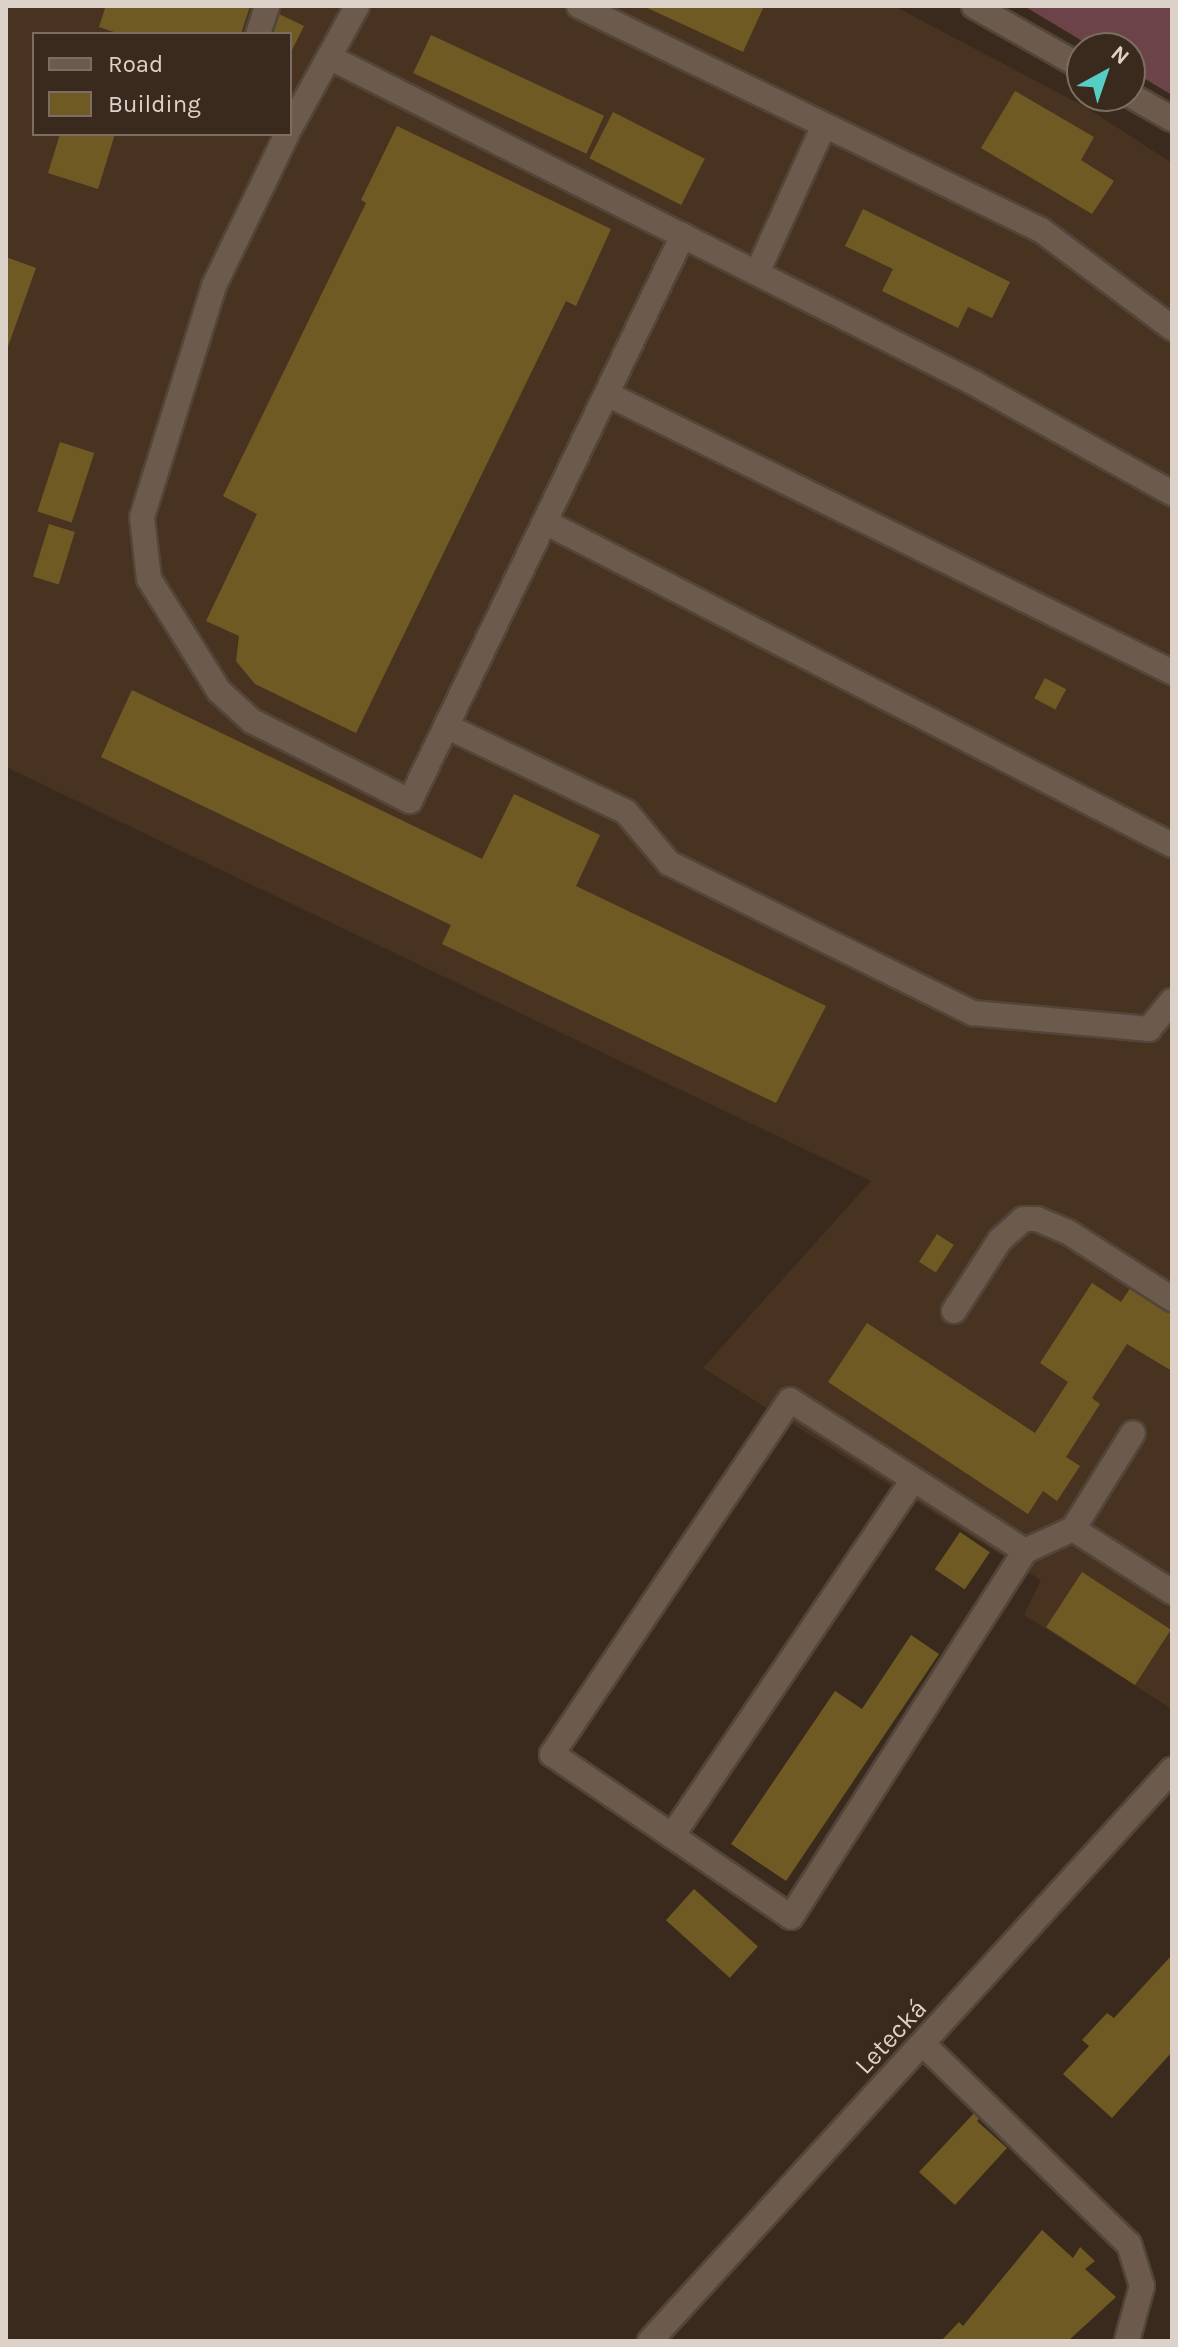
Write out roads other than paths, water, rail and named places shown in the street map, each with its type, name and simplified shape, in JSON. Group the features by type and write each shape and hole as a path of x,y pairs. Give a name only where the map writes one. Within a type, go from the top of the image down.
{"street":[{"path":"259,32 267,6"},
{"path":"292,124 357,6"},
{"path":"579,6 1041,230 1172,328"},
{"path":"974,6 1066,58"},
{"path":"329,57 974,383 1172,493"},
{"path":"1146,104 1172,119"},
{"path":"757,273 824,125"},
{"path":"286,136 214,286 142,517 149,579 219,691 252,721 410,801 683,235"},
{"path":"607,394 1172,672"},
{"path":"545,522 1172,845"},
{"path":"446,726 626,812 669,863 973,1013 1149,1029 1172,1001"},
{"path":"954,1311 1000,1240 1023,1219 1037,1219 1068,1232 1172,1299"},
{"path":"1025,1551 790,1400 552,1754 791,1917 1025,1551 1073,1529 1133,1433"},
{"path":"672,1836 913,1480"},
{"path":"1073,1529 1172,1592"},
{"name":"Letecká","path":"650,2341 1172,1770"},
{"path":"923,2044 1129,2244 1142,2286 1127,2341"}]}
